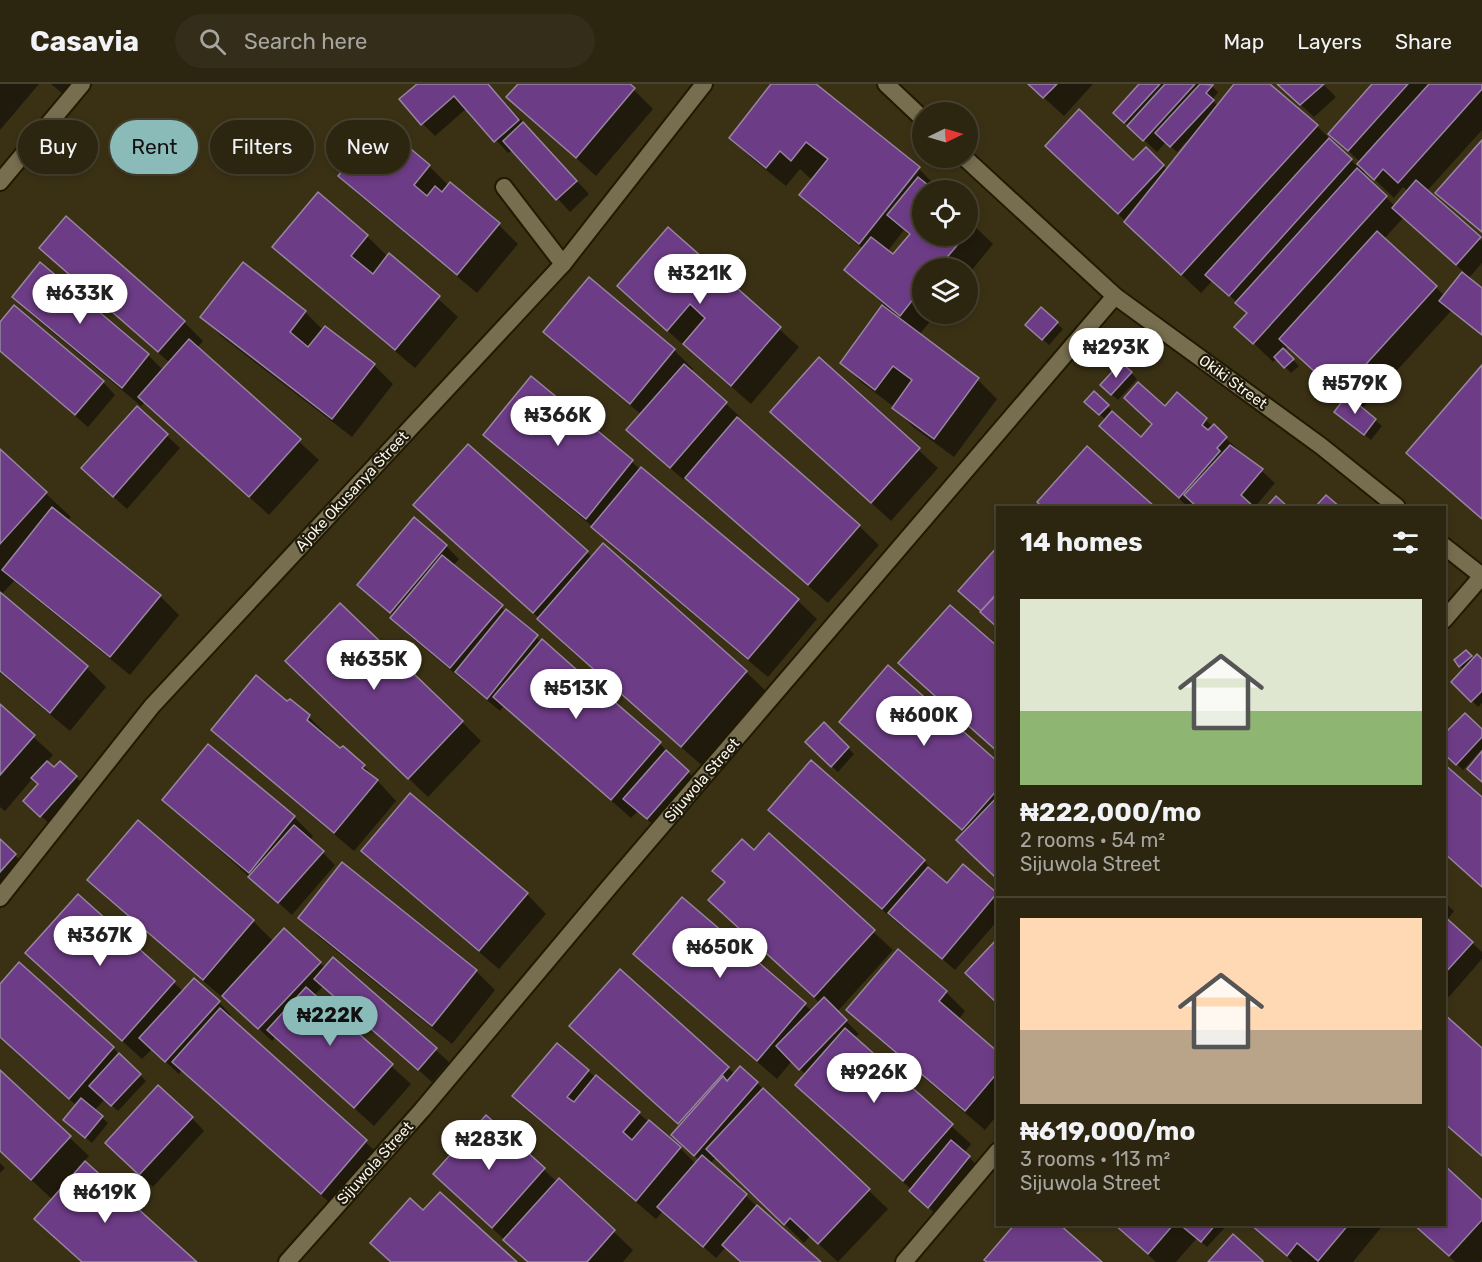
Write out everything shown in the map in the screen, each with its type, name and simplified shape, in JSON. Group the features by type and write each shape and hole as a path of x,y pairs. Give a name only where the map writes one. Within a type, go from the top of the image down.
{"street":[{"path":"0,182 82,84"},
{"name":"Ajoke Okusanya Street","path":"0,898 152,706 563,264 704,84"},
{"path":"886,84 912,109"},
{"name":"Okiki Street","path":"976,168 1115,296 1321,446 1396,506"},
{"path":"504,187 563,264"},
{"name":"Sijuwola Street","path":"287,1262 422,1110 1115,296"},
{"path":"1446,548 1482,576 1446,618"},
{"path":"904,1262 996,1153"}],"building":[{"path":"417,84 488,84 519,120 494,142 454,96 421,125 399,99"},
{"path":"518,84 630,84 635,88 576,158 506,97"},
{"path":"771,84 816,84 912,161 912,168 919,168 859,244 799,195 828,159 806,142 791,161 780,151 766,168 729,138"},
{"path":"1028,84 1057,84 1043,98"},
{"path":"1139,84 1160,84 1124,123 1113,113"},
{"path":"1165,84 1195,84 1143,141 1127,126"},
{"path":"1200,84 1213,85 1206,93 1214,100 1170,147 1155,133"},
{"path":"1234,84 1270,84 1318,125 1181,275 1124,222"},
{"path":"1277,84 1324,84 1300,105"},
{"path":"1372,84 1408,84 1348,151 1328,134"},
{"path":"1429,84 1482,84 1482,89 1398,183 1383,169 1374,180 1357,164"},
{"path":"1079,109 1133,160 1146,147 1164,165 1118,214 1045,146"},
{"path":"523,122 577,181 556,200 503,141"},
{"path":"1329,138 1352,159 1229,296 1205,275"},
{"path":"1482,140 1482,232 1435,193"},
{"path":"410,148 430,165 414,185 427,196 435,186 442,192 450,182 500,223 457,275 338,176 340,174 410,174"},
{"path":"1357,168 1387,196 1253,344 1234,327 1247,313 1235,303"},
{"path":"1416,180 1481,237 1456,265 1392,208"},
{"path":"912,184 912,246 957,246 946,258 912,258 912,301 900,316 844,270 871,237 893,254 910,234 887,215"},
{"path":"318,192 368,235 351,256 373,274 389,253 440,296 395,350 272,247"},
{"path":"66,216 185,321 158,352 39,248"},
{"path":"668,227 781,327 731,386 683,344 705,318 690,304 667,331 617,286"},
{"path":"1377,231 1437,286 1339,394 1279,339"},
{"path":"40,262 149,354 122,388 12,297"},
{"path":"243,262 306,311 290,332 308,347 325,326 375,364 332,419 200,317"},
{"path":"1462,272 1482,288 1482,335 1439,301"},
{"path":"589,277 675,349 630,404 543,332"},
{"path":"14,305 104,381 75,415 0,351 0,322"},
{"path":"882,305 979,378 934,439 892,408 912,380 893,366 875,390 840,363"},
{"path":"1041,307 1058,322 1042,340 1025,325"},
{"path":"189,339 301,439 249,497 138,397"},
{"path":"1283,348 1294,359 1284,368 1274,357"},
{"path":"819,357 920,448 871,503 770,412"},
{"path":"1121,362 1132,372 1111,395 1100,385"},
{"path":"684,364 727,402 670,468 626,430"},
{"path":"1482,365 1482,519 1406,453"},
{"path":"531,376 633,460 586,519 483,435"},
{"path":"1138,382 1165,406 1177,392 1207,418 1202,425 1208,430 1214,424 1227,437 1217,448 1220,451 1179,498 1099,426 1112,411 1141,437 1152,424 1124,398"},
{"path":"1094,391 1109,405 1099,415 1084,402"},
{"path":"1347,395 1376,419 1364,435 1334,412"},
{"path":"137,406 168,434 113,497 81,468"},
{"path":"737,417 860,525 808,585 685,478"},
{"path":"468,444 588,551 533,613 413,505"},
{"path":"1230,445 1263,469 1241,495 1253,506 1196,506 1184,495"},
{"path":"1087,446 1154,506 1041,506 1037,502"},
{"path":"0,449 47,492 0,544"},
{"path":"641,467 799,599 748,659 591,527"},
{"path":"1326,495 1339,506 1316,506"},
{"path":"1276,496 1287,506 1267,506"},
{"path":"52,507 161,595 110,657 2,570"},
{"path":"414,517 447,545 390,613 357,585"},
{"path":"603,543 747,671 681,747 537,619"},
{"path":"996,548 996,594 981,611 958,591"},
{"path":"442,555 503,605 450,668 390,618"},
{"path":"0,592 88,666 50,713 0,671"},
{"path":"996,595 996,626 980,612"},
{"path":"340,603 463,721 408,779 285,661"},
{"path":"950,605 996,645 996,750 898,663"},
{"path":"506,609 538,635 487,699 455,672"},
{"path":"542,639 595,686 587,695 600,707 609,697 661,742 611,800 493,697"},
{"path":"1466,650 1472,656 1459,667 1454,660"},
{"path":"1477,654 1482,659 1482,691 1471,702 1451,682"},
{"path":"888,665 996,760 996,791 962,830 839,722"},
{"path":"256,675 287,701 290,699 310,715 307,720 340,748 343,746 365,765 362,768 378,780 334,833 211,730"},
{"path":"0,704 35,735 0,775"},
{"path":"1465,713 1482,729 1482,737 1456,765 1446,756 1446,732"},
{"path":"824,722 849,747 831,767 805,742"},
{"path":"208,744 295,816 249,873 162,800"},
{"path":"666,750 689,771 647,819 623,799"},
{"path":"1482,751 1482,782 1467,769"},
{"path":"811,760 925,860 882,909 768,810"},
{"path":"47,761 54,767 60,761 77,776 40,817 23,801 38,784 31,778"},
{"path":"1446,766 1482,797 1482,887 1446,855"},
{"path":"410,793 528,893 479,951 361,851"},
{"path":"996,798 996,874 994,876 956,840"},
{"path":"138,820 254,920 203,980 87,880"},
{"path":"294,825 324,851 278,903 248,877"},
{"path":"769,833 875,930 814,997 708,900 725,882 712,871 742,839 754,850"},
{"path":"0,839 16,854 0,872"},
{"path":"342,862 477,970 432,1026 298,918"},
{"path":"963,864 996,894 942,959 888,913 928,867 947,883"},
{"path":"78,894 175,981 122,1041 25,953"},
{"path":"682,897 806,1003 757,1061 633,954"},
{"path":"1446,918 1473,942 1446,972"},
{"path":"284,928 321,962 258,1029 222,996"},
{"path":"996,940 996,1002 965,973"},
{"path":"898,949 947,991 939,1001 996,1050 996,1074 965,1111 846,1010"},
{"path":"333,957 437,1048 418,1070 314,979"},
{"path":"19,962 114,1047 69,1099 0,1037 0,984"},
{"path":"620,969 729,1067 678,1124 569,1026"},
{"path":"194,978 220,1001 165,1062 139,1038"},
{"path":"306,987 393,1064 354,1108 267,1030"},
{"path":"824,997 847,1020 799,1070 776,1046"},
{"path":"220,1008 367,1140 321,1194 172,1062"},
{"path":"1446,1016 1482,1048 1482,1156 1446,1125"},
{"path":"845,1028 953,1124 903,1181 795,1085"},
{"path":"557,1043 589,1070 567,1097 574,1102 596,1075 640,1112 623,1132 632,1140 649,1120 681,1147 636,1201 512,1096"},
{"path":"119,1053 141,1074 111,1106 89,1086"},
{"path":"740,1066 758,1082 694,1156 671,1135 723,1076 727,1081"},
{"path":"0,1070 71,1136 31,1180 0,1151"},
{"path":"158,1085 193,1117 139,1175 105,1143"},
{"path":"763,1088 870,1189 818,1244 790,1218 784,1225 706,1149"},
{"path":"81,1098 103,1116 85,1138 63,1120"},
{"path":"486,1115 545,1168 492,1228 433,1174"},
{"path":"951,1140 970,1156 928,1208 909,1191"},
{"path":"702,1155 747,1194 703,1247 657,1207"},
{"path":"85,1161 197,1262 82,1262 34,1219"},
{"path":"1446,1167 1482,1200 1482,1220 1449,1256 1415,1226 1446,1226"},
{"path":"559,1178 615,1230 587,1262 528,1262 503,1240"},
{"path":"440,1192 517,1262 391,1262 370,1243 410,1198 423,1210"},
{"path":"757,1205 821,1262 741,1262 722,1245"},
{"path":"1013,1226 1061,1226 1102,1262 987,1262 984,1260"},
{"path":"1116,1226 1172,1226 1148,1254"},
{"path":"1184,1226 1214,1226 1201,1242"},
{"path":"1252,1226 1347,1226 1318,1261 1297,1243 1287,1256"},
{"path":"1233,1234 1263,1261 1208,1262"}]}
